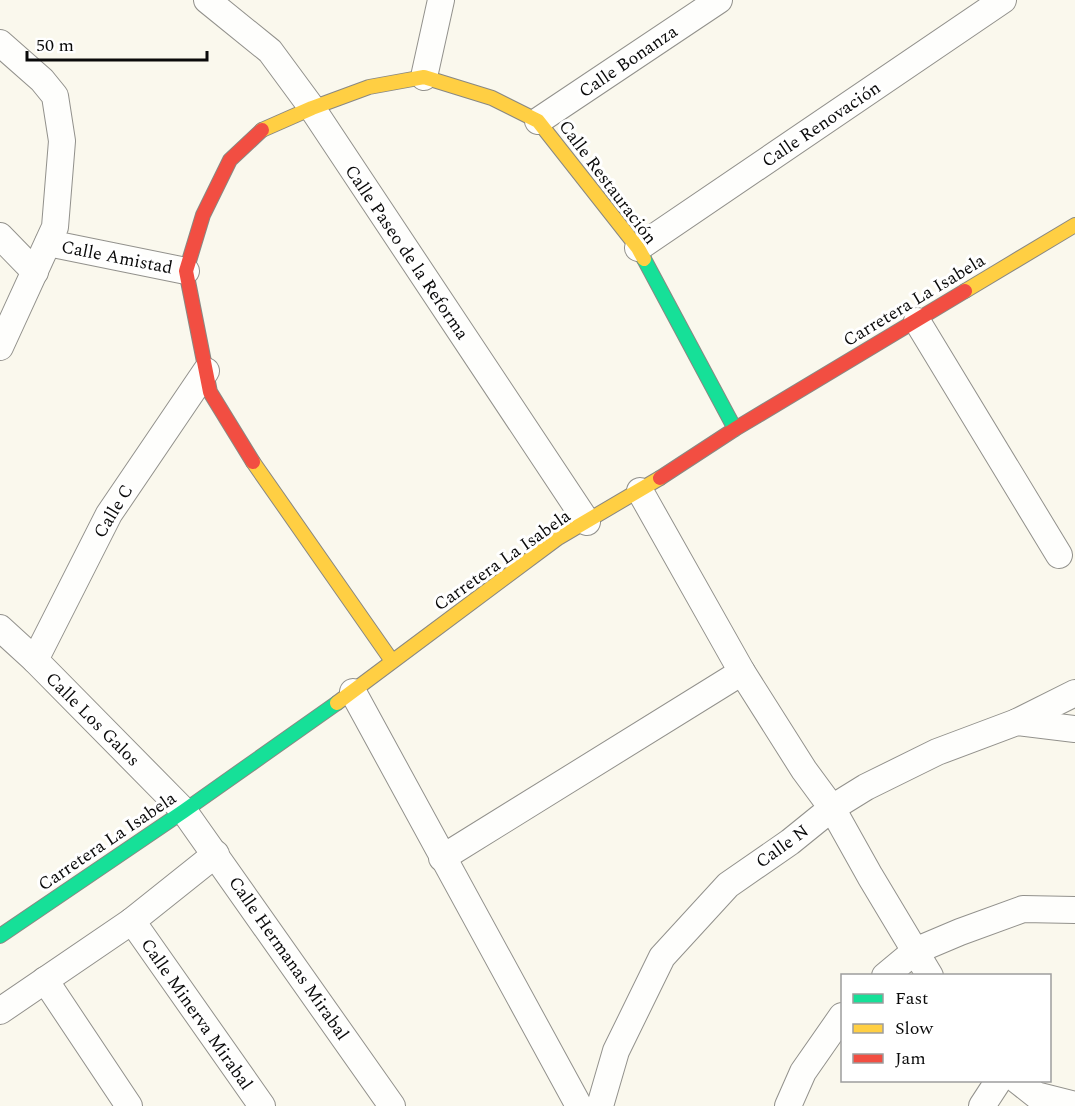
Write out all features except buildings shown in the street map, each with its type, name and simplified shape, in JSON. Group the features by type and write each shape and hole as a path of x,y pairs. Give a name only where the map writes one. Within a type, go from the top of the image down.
{"main road":[{"name":"Calle Restauración","path":"392,661 261,475 210,392 186,271 203,215 230,160 263,129 369,87 424,77 492,98 538,121 638,248 735,429"},
{"name":"Carretera La Isabela","path":"0,936 353,692 558,538 640,491 735,429 1075,225"}],"street":[{"name":"Calle Paseo de la Reforma","path":"207,0 270,51 312,108 587,522"},
{"path":"424,77 441,0"},
{"name":"Calle Bonanza","path":"538,121 718,0"},
{"name":"Calle Renovación","path":"638,248 1003,0"},
{"path":"0,43 42,80 55,96 62,141 56,227 0,347"},
{"path":"0,236 35,272"},
{"name":"Calle Amistad","path":"48,243 186,271"},
{"path":"916,321 1059,555"},
{"name":"Calle C","path":"35,660 109,514 206,371"},
{"path":"640,491 742,672 804,770 832,808 929,974"},
{"name":"Calle Los Galos","path":"0,628 35,660 184,811"},
{"path":"442,858 742,672"},
{"path":"353,692 579,1106"},
{"path":"1017,722 1075,693"},
{"name":"Calle N","path":"600,1106 616,1052 662,957 728,885 790,842 832,808 866,787 937,752 1017,722 1075,729"},
{"name":"Calle Hermanas Mirabal","path":"184,811 392,1106"},
{"path":"0,1011 132,921 216,854"},
{"path":"886,974 915,951 1023,909 1075,910"},
{"name":"Calle Minerva Mirabal","path":"132,921 262,1106"},
{"path":"45,980 129,1106"},
{"path":"788,1106 803,1072 841,1019"},
{"path":"982,1106 998,1082"},
{"path":"1020,1082 1036,1095 1075,1105"}],"traffic: fast":[{"path":"644,259 735,429"},
{"path":"0,936 184,811 337,703"}],"traffic: slow":[{"path":"262,130 369,87 424,77 492,98 538,121 638,248 644,259"},
{"path":"965,291 1075,225"},
{"path":"253,462 392,661"},
{"path":"337,703 558,538 660,478"}],"traffic: jam":[{"path":"253,462 210,392 186,271 203,215 230,160 262,130"},
{"path":"660,478 735,429 965,291"}]}
